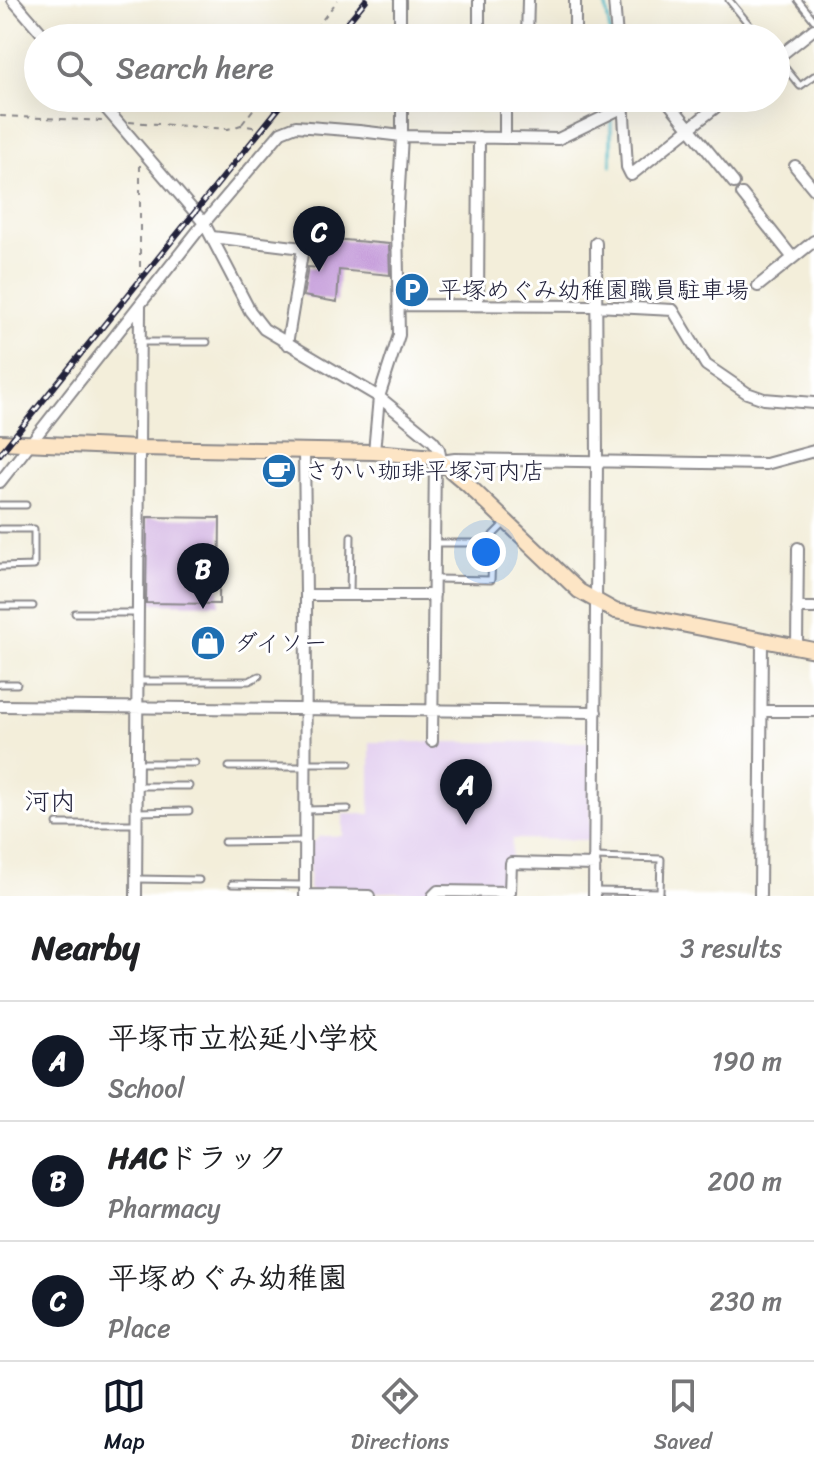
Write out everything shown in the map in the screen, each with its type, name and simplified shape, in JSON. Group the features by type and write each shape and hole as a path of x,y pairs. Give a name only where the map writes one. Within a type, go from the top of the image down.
{"street":[{"path":"13,0 34,24"},
{"path":"400,0 400,24"},
{"path":"479,0 479,24"},
{"path":"527,24 528,0"},
{"path":"575,0 575,24"},
{"path":"614,0 616,24"},
{"path":"790,47 814,29"},
{"path":"109,112 204,223 250,311 264,329 379,397 439,449 432,741"},
{"path":"374,452 379,397 399,335 397,221 402,112"},
{"path":"505,112 505,138"},
{"path":"0,482 204,223 281,132 296,126 402,136 558,139 605,112"},
{"path":"624,112 627,167 631,175 709,112"},
{"path":"676,112 734,183"},
{"path":"478,305 479,137"},
{"path":"795,166 814,189"},
{"path":"742,194 793,258"},
{"path":"212,237 303,248 287,344"},
{"path":"758,286 814,241"},
{"path":"594,894 596,243"},
{"path":"399,305 596,306 673,310 706,365 747,393 764,399 814,403"},
{"path":"136,896 140,306"},
{"path":"0,442 374,452 438,459 766,464 814,451"},
{"path":"304,452 305,892 369,896"},
{"path":"438,459 579,591 615,611 814,650"},
{"path":"797,646 798,548"},
{"path":"306,595 434,595"},
{"path":"797,608 814,608"},
{"path":"760,896 762,640"},
{"path":"0,706 596,712"},
{"path":"762,711 814,711"},
{"path":"433,896 438,891 510,892 511,863 595,861"}],"lane":[{"path":"729,0 749,24"},
{"path":"798,0 814,20"},
{"path":"790,74 800,86 814,76"},
{"path":"140,342 207,342"},
{"path":"0,505 26,505"},
{"path":"434,579 491,580 493,535 507,522"},
{"path":"0,529 34,529 34,566 0,567"},
{"path":"350,595 351,536"},
{"path":"435,542 492,543"},
{"path":"0,606 33,606"},
{"path":"75,613 138,613"},
{"path":"137,681 249,681 259,676"},
{"path":"0,684 17,684"},
{"path":"137,763 195,763"},
{"path":"229,767 349,763"},
{"path":"137,786 189,786"},
{"path":"306,810 348,809"},
{"path":"57,824 189,811"},
{"path":"224,842 305,841"},
{"path":"594,894 660,892 661,859 595,861"},
{"path":"136,879 199,880"},
{"path":"232,884 305,892"}],"path":[{"path":"319,24 338,0"},
{"path":"241,125 251,112"},
{"path":"0,116 228,129 241,125 281,132"},
{"path":"140,148 140,306"}],"shaded area":[{"path":"370,742 591,742 590,840 512,839 511,861 506,861 506,887 503,890 312,892 309,889 310,845 320,836 343,836 343,814 370,814"}],"building":[{"path":"322,238 389,244 390,275 339,270 337,302 303,296 308,267 319,268"},
{"path":"147,517 220,518 219,604 146,603"}],"waterway":[{"path":"605,0 609,24"},
{"path":"611,118 611,166"}],"railway":[{"path":"346,24 366,0"},
{"path":"0,454 276,112"}],"place":[{"name":"平塚めぐみ幼稚園","path":"319,272"},
{"name":"平塚めぐみ幼稚園職員駐車場","path":"412,290"},
{"name":"さかい珈琲平塚河内店","path":"279,471"},
{"name":"HACドラック","path":"203,609"},
{"name":"ダイソー","path":"208,643"},
{"name":"平塚市立松延小学校","path":"466,825"}],"district":[{"name":"河内","path":"50,801"}]}
